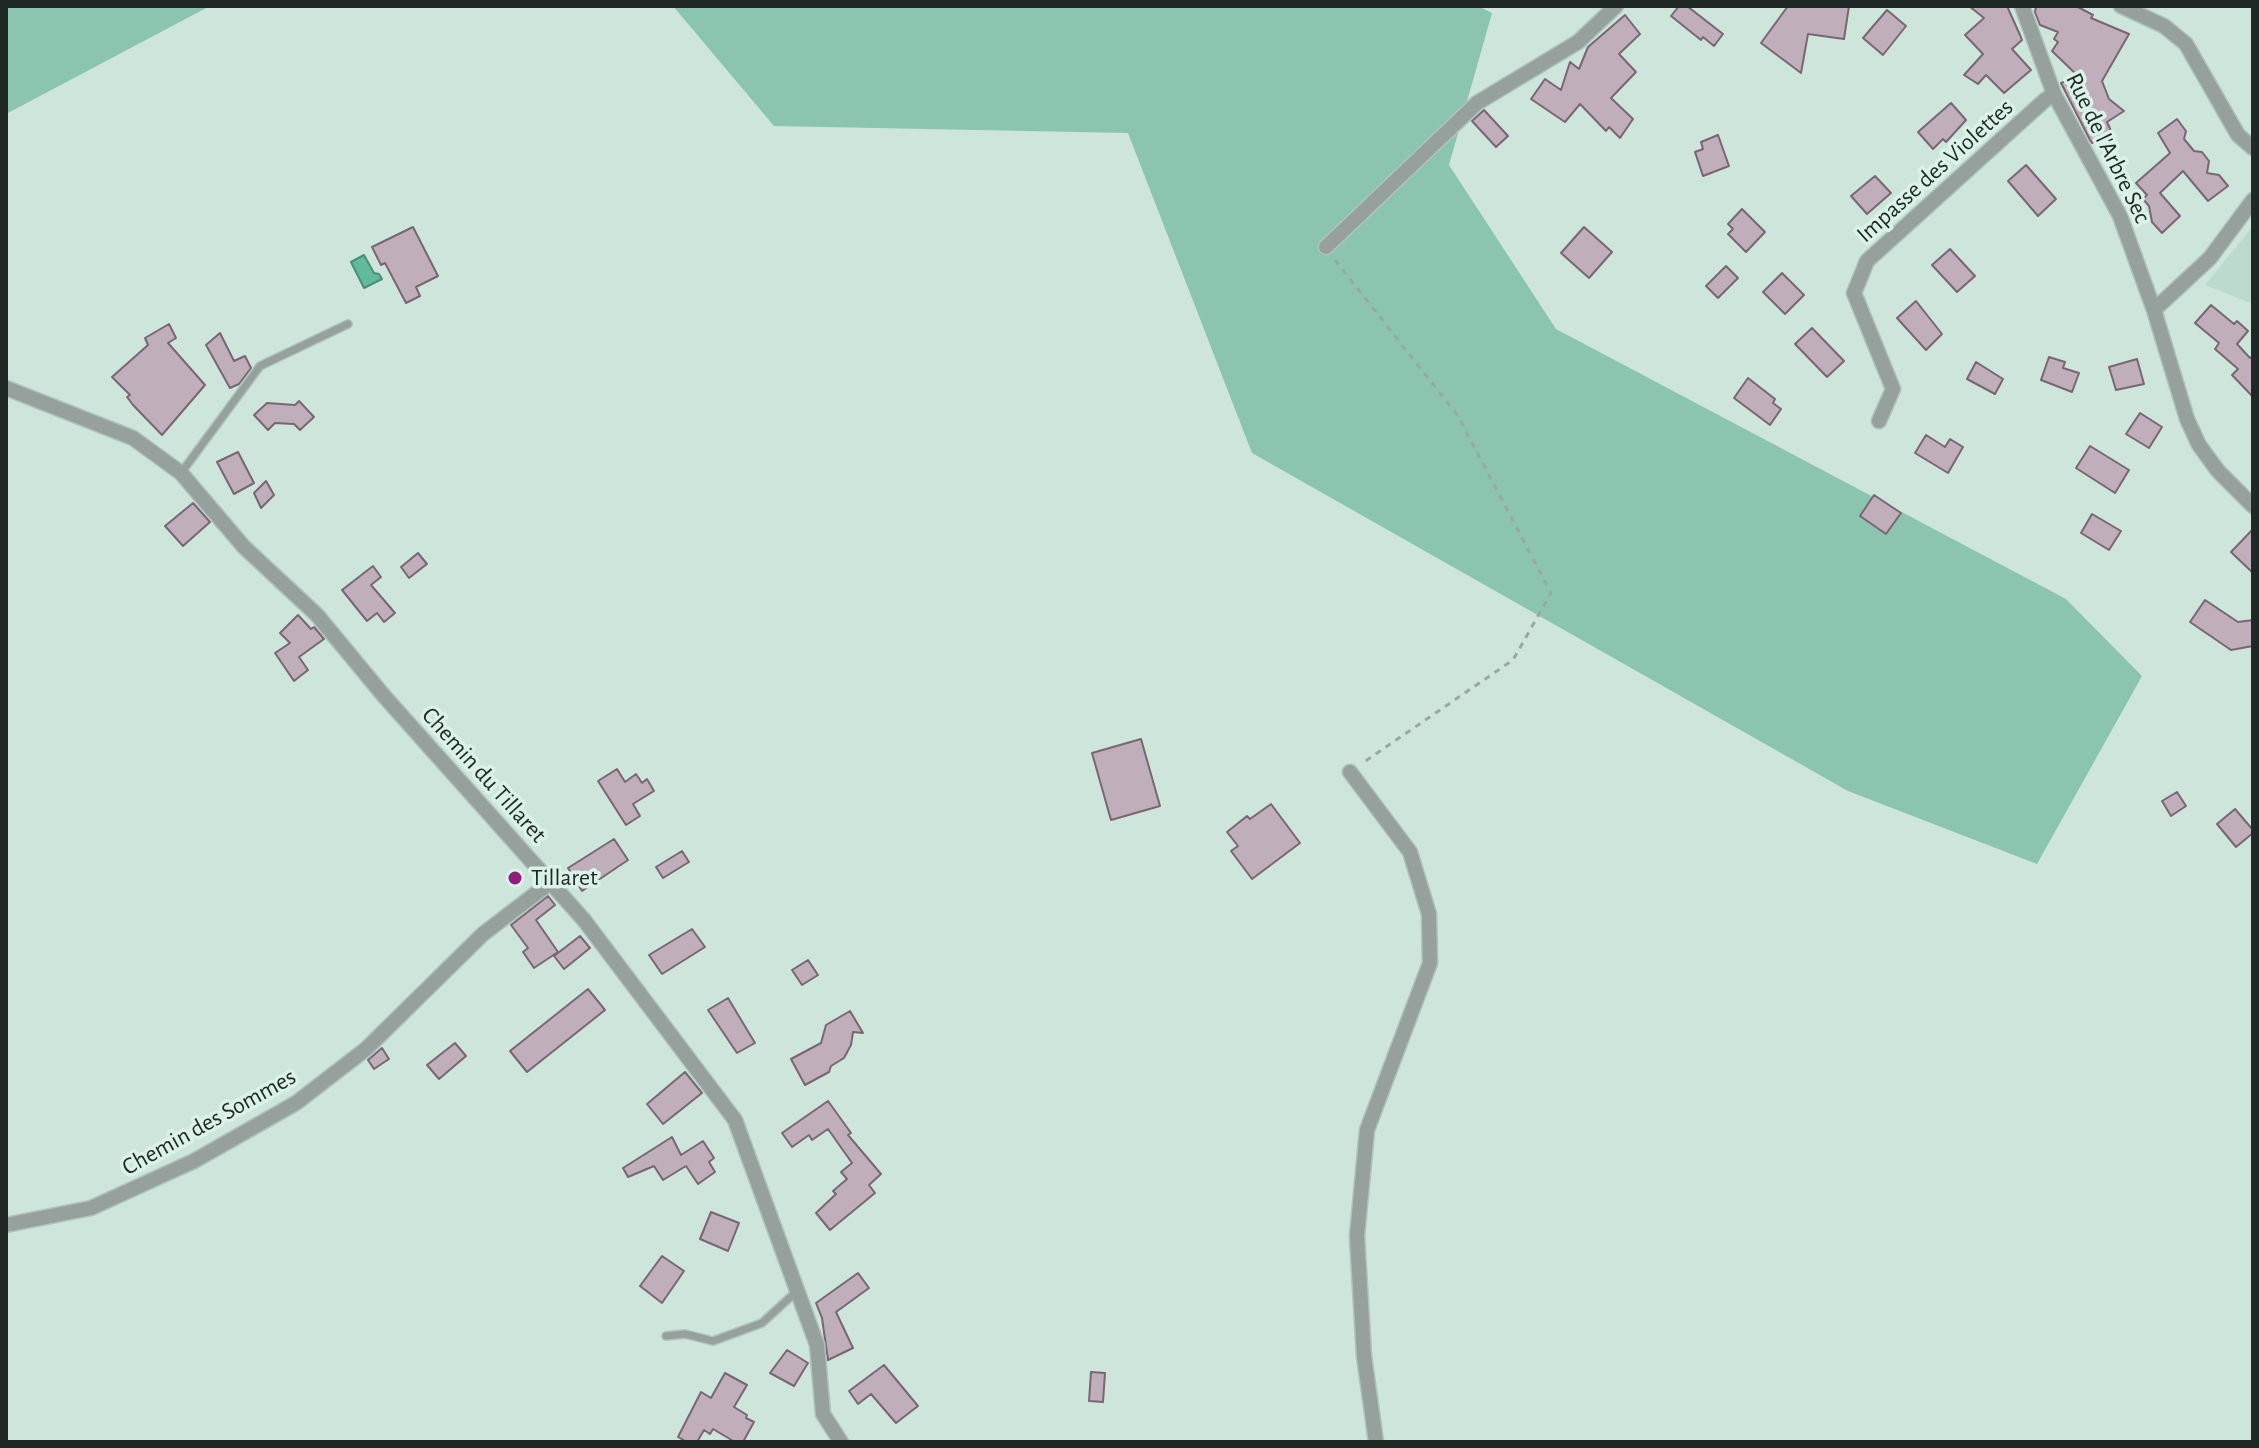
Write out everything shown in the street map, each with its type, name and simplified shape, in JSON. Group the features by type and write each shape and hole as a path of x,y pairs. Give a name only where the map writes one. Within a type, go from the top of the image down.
{"street":[{"path":"1326,247 1477,103 1578,42 1616,6"},
{"name":"Rue de l'Arbre Sec","path":"2022,6 2054,94 2120,216 2154,310 2187,419 2199,445 2218,471 2253,506"},
{"path":"2125,7 2164,26 2186,44 2238,135 2253,148"},
{"name":"Impasse des Violettes","path":"1879,421 1893,389 1854,293 1867,261 2054,94"},
{"path":"2154,310 2210,258 2253,200"},
{"name":"Chemin du Tillaret","path":"6,388 133,438 181,473 244,547 317,615 384,696 591,929 735,1120 817,1345 823,1414 841,1442"},
{"path":"1350,772 1410,852 1429,914 1430,963 1367,1130 1365,1145 1357,1236 1364,1356 1376,1442"},
{"name":"Chemin des Sommes","path":"6,1225 91,1208 194,1161 296,1103 366,1049 483,934 551,882"}],"lane":[{"path":"181,473 260,366 348,324"},
{"path":"666,1336 685,1334 713,1341 762,1323 797,1291"}],"path":[{"path":"1326,247 1458,416 1551,593 1513,660 1350,772"}],"shaded area":[{"path":"6,6 210,6 6,114"},
{"path":"673,6 1478,6 1492,13 1449,165 1556,329 2066,599 2142,676 2037,864 1848,791 1252,453 1128,133 774,126"},
{"path":"2253,226 2253,304 2205,285"},
{"path":"364,255 374,273 382,279 364,288 351,262"}],"building":[{"path":"1679,6 1687,6 1723,34 1714,46 1703,37 1701,40 1671,16"},
{"path":"1788,6 1849,6 1844,39 1808,34 1801,73 1761,43"},
{"path":"1969,6 2007,6 2020,35 2022,40 2012,49 2031,70 2004,93 1986,75 1978,84 1964,75 1983,54 1965,35 1984,18"},
{"path":"2036,6 2076,6 2093,15 2091,18 2129,34 2102,81 2109,99 2124,111 2107,122 2112,133 2092,143 2061,83 2079,77 2052,51 2058,42 2054,39 2058,32 2040,25"},
{"path":"1887,10 1906,26 1883,55 1863,38"},
{"path":"1625,15 1640,34 1619,54 1636,72 1611,98 1633,119 1620,138 1609,127 1606,131 1580,104 1565,122 1531,99 1545,79 1561,90 1570,62 1579,69 1588,47"},
{"path":"1951,103 1966,120 1946,142 1943,139 1933,149 1918,132"},
{"path":"1484,110 1508,136 1496,147 1472,121"},
{"path":"2177,119 2186,131 2184,139 2194,151 2202,152 2209,161 2207,173 2219,175 2228,186 2208,201 2183,171 2160,193 2180,216 2162,233 2152,222 2149,206 2143,199 2147,195 2136,183 2170,153 2158,133"},
{"path":"1718,135 1729,166 1703,176 1695,152 1703,149 1701,142"},
{"path":"2026,165 2056,199 2038,216 2008,181"},
{"path":"1875,176 1891,193 1867,214 1851,196"},
{"path":"1742,209 1765,232 1746,252 1728,234 1733,229 1728,224"},
{"path":"413,227 438,276 416,287 420,296 406,303 385,263 381,265 372,247"},
{"path":"1584,227 1612,252 1589,278 1561,253"},
{"path":"1950,249 1975,276 1957,292 1932,265"},
{"path":"1726,266 1738,278 1718,298 1706,286"},
{"path":"1782,273 1804,295 1785,314 1763,292"},
{"path":"1916,301 1942,334 1926,350 1897,318"},
{"path":"2211,305 2248,331 2237,344 2250,358 2253,356 2253,397 2232,375 2238,369 2215,349 2219,343 2195,323"},
{"path":"169,324 176,338 168,343 205,385 162,435 112,377 148,345 145,338"},
{"path":"1812,328 1844,361 1827,377 1795,344"},
{"path":"220,333 234,361 245,356 251,368 239,384 230,388 206,345"},
{"path":"2049,357 2065,362 2063,368 2079,373 2072,392 2041,380"},
{"path":"2137,359 2144,384 2116,390 2109,367"},
{"path":"1976,362 2003,379 1995,394 1967,379"},
{"path":"1748,378 1775,399 1773,403 1781,409 1770,425 1734,398"},
{"path":"299,401 314,417 300,430 294,424 275,423 268,430 254,415 267,403 295,405"},
{"path":"2140,413 2162,427 2149,448 2126,434"},
{"path":"1926,435 1945,447 1950,439 1963,447 1948,473 1915,453"},
{"path":"2090,446 2129,470 2115,493 2076,468"},
{"path":"238,452 254,483 234,494 217,462"},
{"path":"266,481 274,495 261,508 254,493"},
{"path":"1874,495 1901,513 1886,534 1860,516"},
{"path":"193,503 210,522 183,546 165,526"},
{"path":"2092,514 2121,531 2109,550 2081,533"},
{"path":"2253,529 2253,573 2231,552"},
{"path":"418,553 427,564 409,578 401,567"},
{"path":"373,566 381,577 371,585 395,613 384,622 377,613 367,621 342,590"},
{"path":"2205,600 2238,622 2253,620 2253,646 2231,650 2190,622"},
{"path":"298,615 324,639 299,657 308,670 294,681 275,653 290,643 280,633"},
{"path":"1141,739 1160,806 1111,820 1092,753"},
{"path":"617,769 625,782 636,774 642,783 647,779 654,791 633,804 640,816 626,825 598,781"},
{"path":"2177,792 2186,806 2171,816 2162,801"},
{"path":"1271,804 1300,843 1252,879 1231,851 1238,846 1227,832 1247,816 1250,819"},
{"path":"2235,809 2253,830 2236,847 2217,824"},
{"path":"614,839 628,860 582,891 568,868"},
{"path":"682,851 689,862 663,878 656,867"},
{"path":"548,896 555,905 536,920 558,952 534,968 523,952 528,948 511,925"},
{"path":"692,929 705,947 662,974 649,955"},
{"path":"580,936 590,948 564,969 554,956"},
{"path":"808,960 818,975 802,985 792,970"},
{"path":"588,989 605,1010 527,1072 510,1051"},
{"path":"728,998 755,1043 737,1053 708,1010"},
{"path":"850,1011 863,1033 853,1032 844,1058 831,1066 829,1072 805,1085 791,1059 821,1043 826,1025"},
{"path":"455,1043 466,1056 439,1079 427,1065"},
{"path":"382,1048 389,1059 374,1069 368,1060"},
{"path":"685,1072 702,1093 663,1124 647,1104"},
{"path":"828,1101 851,1133 848,1135 881,1174 869,1185 875,1193 830,1230 816,1213 847,1179 841,1172 852,1163 828,1129 812,1140 809,1135 792,1147 782,1133"},
{"path":"672,1137 681,1155 703,1141 714,1158 709,1162 715,1172 698,1184 686,1166 663,1180 654,1166 628,1177 623,1168"},
{"path":"711,1212 739,1223 728,1251 700,1239"},
{"path":"662,1256 684,1271 662,1303 640,1286"},
{"path":"858,1273 869,1288 836,1312 853,1348 828,1360 822,1318 816,1303"},
{"path":"787,1350 808,1363 794,1386 770,1373"},
{"path":"884,1365 918,1406 896,1423 871,1394 858,1404 849,1391"},
{"path":"1091,1372 1105,1373 1103,1402 1089,1401"},
{"path":"725,1373 747,1385 734,1407 754,1422 743,1442 735,1442 713,1429 710,1434 704,1430 697,1442 687,1442 678,1437 701,1392 711,1398"}],"place":[{"name":"Tillaret","path":"515,878"}]}
